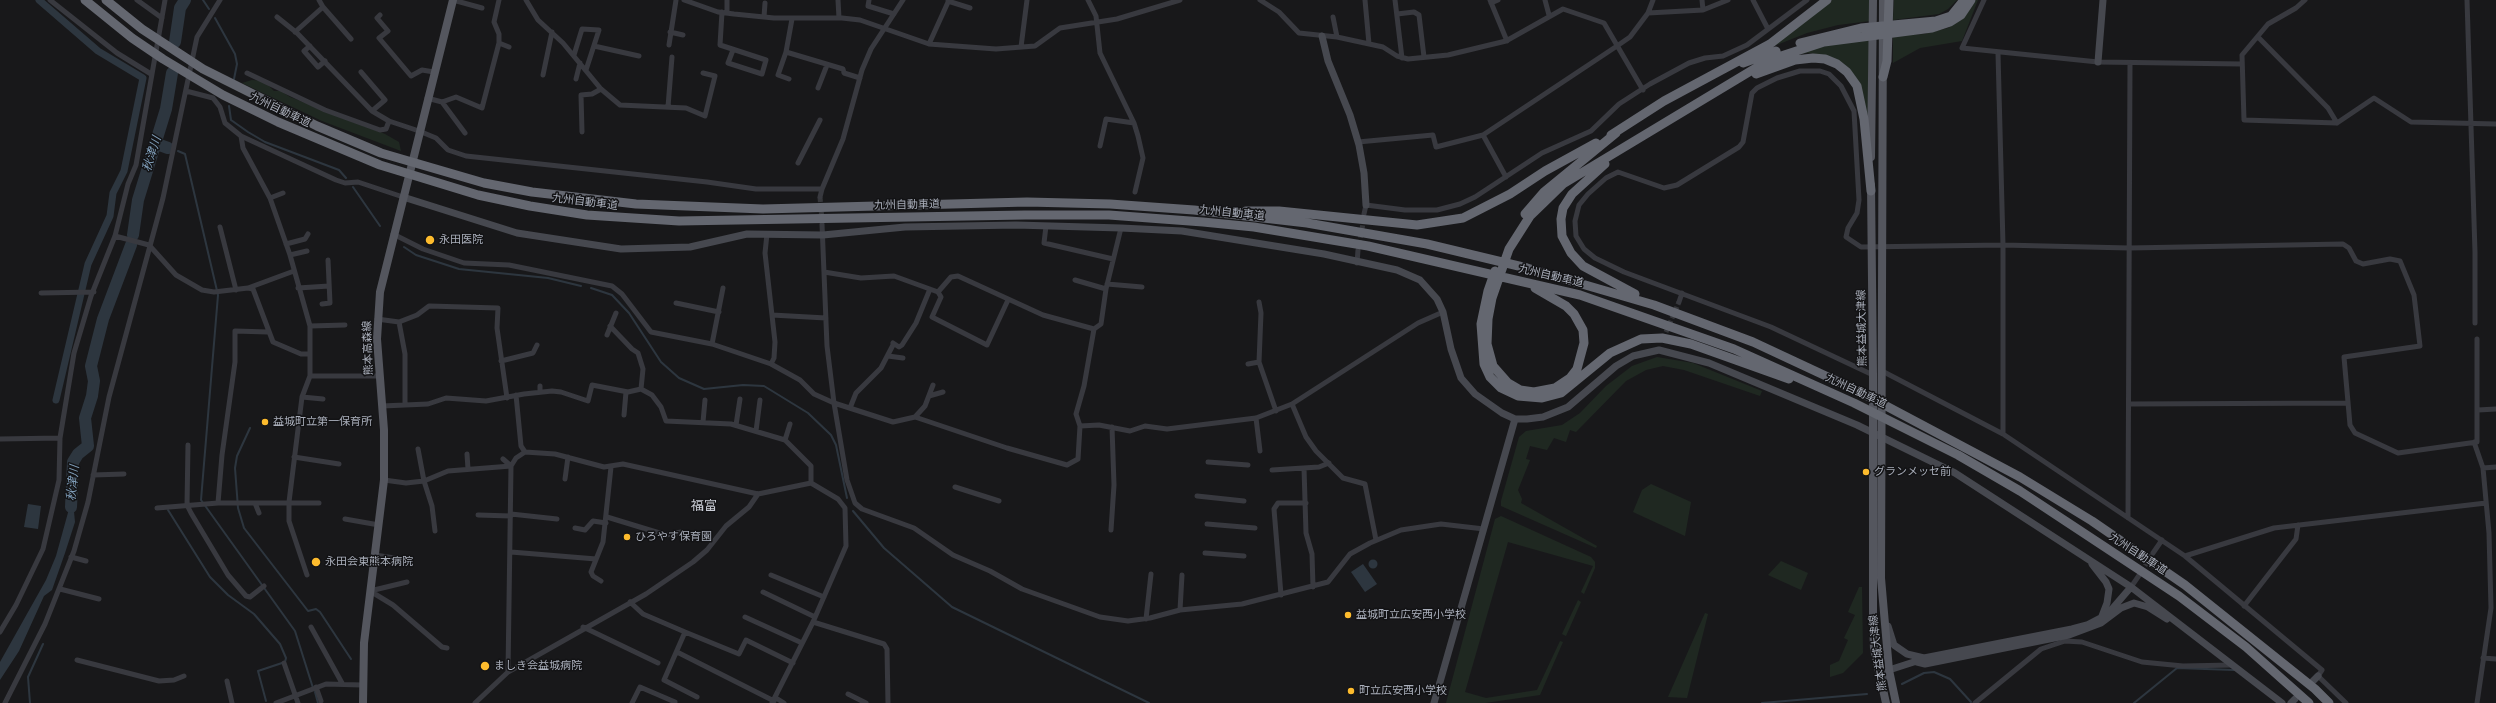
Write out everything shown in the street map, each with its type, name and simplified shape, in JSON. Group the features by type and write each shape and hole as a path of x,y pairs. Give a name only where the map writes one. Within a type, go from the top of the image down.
{"highway":[{"name":"九州自動車道","path":"85,0 132,38 248,109 310,137 380,164 478,195 530,206 587,215 637,220 680,221 1109,215 1203,222 1254,227 1368,246 1424,257 1524,283 1580,295 1734,349 1894,422 2020,491 2179,596 2246,647 2309,703"},
{"name":"九州自動車道","path":"106,0 142,29 203,69 258,98 381,153 442,171 532,192 636,204 763,209 1027,202 1110,204 1194,210 1307,223 1427,244 1527,268 1654,304 1753,342 1858,390 2020,477 2092,522 2185,585 2286,666 2329,703"},
{"path":"1194,210 1279,211 1417,225 1463,218 1510,194 1545,171 1616,132 1717,71 1770,44 1827,0"},
{"path":"1883,77 1887,61 1889,0"},
{"path":"1898,29 1936,21 1951,16 1964,0"},
{"path":"1717,71 1814,38 1898,29 1932,28 1950,22 1960,15 1971,0"},
{"path":"1507,248 1530,216 1563,184 1769,60 1801,48 1861,33"},
{"path":"1725,86 1795,60 1825,59 1837,64 1847,72 1857,86 1864,119 1871,191"},
{"path":"1616,132 1544,192 1525,213 1507,248 1481,324 1484,364 1490,377 1501,388 1518,396 1542,398 1561,393 1610,353 1627,343 1641,339 1662,338 1691,344 1854,403"},
{"path":"1626,147 1572,194 1563,208 1561,219 1562,236 1571,253 1582,266 1654,304"},
{"path":"1491,292 1487,331 1488,349 1493,366 1504,380 1513,387 1534,392 1550,390 1563,384 1577,369 1583,353 1583,330 1574,314 1566,306 1524,283"}],"main road":[{"name":"熊本高森線","path":"363,703 363,656 384,480 378,319 383,276 453,0"},
{"name":"熊本益城大津線","path":"1872,0 1871,191 1874,375 1872,561 1874,649 1886,703"},
{"name":"熊本益城大津線","path":"1883,0 1881,578 1889,670 1896,703"}],"street":[{"path":"50,0 117,53 151,74"},
{"path":"137,0 162,18"},
{"path":"0,632 16,605 43,549 59,480 60,438 74,353 94,292 117,236 141,142 150,90 151,74 165,0"},
{"path":"5,703 60,589 88,502 109,397 148,244 166,182 197,37 220,0"},
{"path":"319,0 323,7 351,39"},
{"path":"453,0 482,8"},
{"path":"427,98 442,102 456,97 482,108 499,43 499,34 494,22 499,0"},
{"path":"526,0 534,15 574,54 601,89 614,102 620,105 686,108 705,116 715,76 703,73"},
{"path":"669,45 676,0"},
{"path":"684,0 724,13 764,17 839,18 866,22 929,44 996,49 1035,46 1060,28 1096,24 1180,0"},
{"path":"728,0 724,13 720,46 766,60 762,74 728,63 733,50"},
{"path":"838,0 839,18"},
{"path":"870,0 868,6 894,14"},
{"path":"820,198 822,189 844,139 860,78 871,49 903,0"},
{"path":"1021,47 1027,0"},
{"path":"1088,0 1096,16 1100,53 1134,123 1143,158 1135,192"},
{"path":"1260,0 1279,12 1295,30 1306,35 1337,37 1383,47 1402,58 1448,55 1507,41 1549,15 1563,9 1604,23 1643,90"},
{"path":"1364,0 1369,44"},
{"path":"1395,0 1402,58"},
{"path":"1498,0 1490,1 1507,41"},
{"path":"1545,0 1549,15"},
{"path":"1358,142 1433,135 1436,147 1483,135 1630,37 1648,13 1653,0"},
{"path":"1702,0 1703,10"},
{"path":"1648,13 1703,10 1728,0"},
{"path":"1753,0 1768,29"},
{"path":"1366,205 1405,210 1445,209 1475,197 1542,153 1591,131 1619,104 1689,63 1733,53 1781,22 1807,0"},
{"path":"1984,0 1962,48 1998,53 2098,62 2242,64"},
{"path":"2098,62 2103,0"},
{"path":"2305,0 2296,8 2268,24 2242,55 2244,120 2337,123 2374,98 2411,122 2496,124"},
{"path":"2467,0 2475,252 2475,323"},
{"path":"929,44 949,1 970,8"},
{"path":"764,17 765,3"},
{"path":"295,32 323,7"},
{"path":"1397,14 1414,12 1418,15 1424,57"},
{"path":"380,15 377,18 388,32 379,38 411,76 422,70 434,72"},
{"path":"277,17 310,46 372,111 389,121 436,138 451,152 477,158 707,182 756,189 822,189"},
{"path":"1333,17 1337,37"},
{"path":"789,79 778,75 786,52 792,18"},
{"path":"574,54 582,29 599,30 586,70"},
{"path":"543,75 552,32"},
{"path":"670,32 683,35"},
{"path":"1322,36 1328,61 1350,115 1358,142 1364,173 1366,205 1364,214"},
{"path":"2258,37 2328,108 2337,123"},
{"path":"499,43 509,47"},
{"path":"310,46 304,51 318,67 325,61"},
{"path":"594,46 639,56"},
{"path":"786,52 827,65 860,78"},
{"path":"1998,53 2003,245 2003,434"},
{"path":"668,107 672,57"},
{"path":"576,79 580,62"},
{"path":"2128,518 2130,63"},
{"path":"818,88 827,65"},
{"path":"1874,375 1771,327 1607,265 1584,249 1576,236 1575,221 1579,205 1588,194 1613,174 1625,174 1668,188 1739,147 1743,142 1752,94 1756,88 1777,78 1800,71 1813,70 1829,74 1841,86 1852,102 1858,200 1857,213 1848,228 1846,237 1861,246 2003,245 2129,248 2343,244 2349,248 2356,261 2363,264 2394,258 2404,265 2414,295 2420,346 2344,357 2350,425 2355,433 2398,453 2477,442 2477,339"},
{"path":"362,72 385,100 372,111"},
{"path":"247,73 325,110 380,130 386,129 389,121"},
{"path":"582,132 581,94 592,94 601,89"},
{"path":"186,92 207,96 217,101 225,123 241,136 344,183 358,182 517,233 621,249 690,247 747,234 823,235 905,227 1046,226 1121,228 1182,231 1324,254 1357,263 1397,270 1420,280 1437,299 1443,312 1451,349 1461,378 1474,394 1485,402 1515,418 1543,417 1568,407 1616,366 1633,356 1659,350 1709,363 1857,425 1954,473 2131,587 2235,665 2282,703"},
{"path":"442,102 465,133"},
{"path":"1100,146 1106,119 1134,123"},
{"path":"798,163 820,120"},
{"path":"1483,135 1506,177"},
{"path":"241,136 243,148 270,198 290,255 298,288 310,326 308,354 310,376 302,397 289,502 289,521 307,575"},
{"path":"270,198 284,194"},
{"path":"822,224 826,318 834,403 847,480 855,503 862,508 914,528 953,555 990,571 1022,589 1100,617 1128,621 1146,619 1180,610 1242,604 1328,582 1350,554 1376,540 1401,530 1441,524 1484,529"},
{"path":"1046,226 1044,243 1112,259"},
{"path":"220,227 236,290"},
{"path":"393,234 423,249 464,263 509,265 612,286 622,294 651,332 712,344 771,364 800,380 814,394 834,403 893,422 915,417 1007,448 1067,465 1078,459 1080,426 1076,414 1084,386 1094,329 1101,324 1112,259 1121,228"},
{"path":"286,244 304,239 308,234"},
{"path":"767,234 764,253 775,342 774,358 771,364"},
{"path":"117,236 148,244 165,265 187,283 214,292 248,288 294,271"},
{"path":"1357,263 1358,250"},
{"path":"290,255 307,251"},
{"path":"322,304 330,303 328,260"},
{"path":"824,272 861,278 894,276 938,292 941,297 932,317 987,345 1008,300"},
{"path":"938,292 951,277 958,276 1043,315 1094,329"},
{"path":"1075,280 1107,286 1142,287"},
{"path":"298,288 329,286"},
{"path":"248,288 253,289 256,295 268,332 273,342 277,346 308,354"},
{"path":"712,344 720,312 723,288"},
{"path":"850,408 860,386 877,373 888,356 893,344 899,347 902,345 916,323 930,289"},
{"path":"41,293 94,292"},
{"path":"1679,302 1682,293"},
{"path":"1259,302 1259,362 1276,411"},
{"path":"676,303 720,312"},
{"path":"378,319 399,322 417,315 429,306 498,308 497,328 507,398"},
{"path":"1080,426 1112,427 1130,430 1145,426 1167,429 1256,418 1292,404 1322,387 1342,370 1418,323 1443,312"},
{"path":"607,335 616,313"},
{"path":"772,315 826,318"},
{"path":"399,322 405,354 405,405"},
{"path":"310,326 345,325"},
{"path":"610,326 632,349 638,353 643,369 641,389"},
{"path":"218,504 222,455 235,362 235,332 268,332"},
{"path":"1659,350 1661,342"},
{"path":"501,361 533,353 537,346"},
{"path":"888,356 903,358"},
{"path":"1248,364 1259,362"},
{"path":"1882,371 2003,434 2185,556 2322,670 2316,679 2346,703"},
{"path":"310,376 379,376"},
{"path":"382,406 428,404 446,398 486,401 540,392 561,392 588,401 592,385 626,392 641,389 652,395 661,407 666,421 681,424 689,422 703,422 736,425 785,440 811,466 813,470 811,483"},
{"path":"915,417 924,406 933,385"},
{"path":"540,386 540,392"},
{"path":"624,415 626,392"},
{"path":"929,396 943,392"},
{"path":"516,395 522,446 525,452"},
{"path":"302,397 323,399"},
{"path":"736,425 740,399"},
{"path":"703,422 705,400"},
{"path":"756,431 760,400"},
{"path":"2128,404 2347,403"},
{"path":"1292,404 1306,437 1329,463 1343,478 1365,484 1376,540"},
{"path":"2478,410 2496,408"},
{"path":"1256,418 1260,451"},
{"path":"1434,703 1515,418"},
{"path":"785,440 790,424"},
{"path":"1111,530 1114,484 1112,427"},
{"path":"0,439 60,438"},
{"path":"2474,442 2482,468 2489,533 2494,608 2483,658 2477,703"},
{"path":"188,445 187,506 228,576 246,596 250,597 264,586"},
{"path":"418,449 424,481 432,506 435,531"},
{"path":"508,672 511,552 511,466 516,458 525,452 568,457 611,467 623,464 758,494 811,483 838,499 845,508 846,546 814,619 774,700"},
{"path":"467,454 468,469"},
{"path":"294,457 339,464"},
{"path":"565,479 568,457"},
{"path":"504,459 511,466"},
{"path":"1208,462 1248,465"},
{"path":"1272,470 1319,467 1329,463"},
{"path":"384,480 406,482 424,481 448,471 511,466"},
{"path":"601,581 593,576 591,572 606,523 611,467"},
{"path":"2482,468 2496,467"},
{"path":"1304,468 1306,533 1312,554 1313,587"},
{"path":"93,475 124,474"},
{"path":"955,487 999,501"},
{"path":"475,703 508,672 549,651 583,627 630,602 702,555 726,526 749,508 758,494"},
{"path":"1197,496 1244,502"},
{"path":"157,508 218,504 289,502 319,503"},
{"path":"255,503 259,513"},
{"path":"845,508 855,503"},
{"path":"1281,595 1274,509 1278,504 1306,503"},
{"path":"2185,556 2274,528 2486,504"},
{"path":"478,515 511,515 557,519"},
{"path":"607,517 666,534 681,532"},
{"path":"345,519 379,525"},
{"path":"575,528 585,530 593,522 606,523"},
{"path":"1206,524 1255,528"},
{"path":"2244,606 2296,539 2298,525"},
{"path":"2153,553 2162,540"},
{"path":"511,552 596,559"},
{"path":"1205,553 1244,556"},
{"path":"375,555 407,560"},
{"path":"2084,556 2098,571 2109,589 2103,618"},
{"path":"71,557 86,561"},
{"path":"1146,619 1152,574"},
{"path":"1881,684 1889,670 1917,662 1924,658 2087,625 2103,618 2131,587 2140,574"},
{"path":"771,575 824,597"},
{"path":"1180,610 1182,575"},
{"path":"1881,578 1885,589 1888,630 1894,645 1907,654 1924,658"},
{"path":"370,591 407,582"},
{"path":"60,589 99,599"},
{"path":"370,591 394,605 442,647 447,648"},
{"path":"763,592 814,619 884,644 887,649 888,703"},
{"path":"630,602 643,614 739,654 746,640 793,663"},
{"path":"1917,662 1925,664 2069,635 2121,608 2134,603 2142,604 2189,630"},
{"path":"745,616 802,643"},
{"path":"311,627 342,683"},
{"path":"583,627 658,663"},
{"path":"685,632 664,680 697,697"},
{"path":"1975,703 2041,649 2065,641 2082,642 2142,662 2183,666 2235,665"},
{"path":"1874,649 1881,662 1889,670"},
{"path":"677,652 774,700 784,703"},
{"path":"2483,658 2496,658"},
{"path":"77,660 159,681 174,680 184,676"},
{"path":"284,663 298,703"},
{"path":"227,681 232,703"},
{"path":"276,703 316,688 342,683 362,685"},
{"path":"632,703 640,687 675,702"},
{"path":"316,688 321,701"},
{"path":"848,694 866,703"}],"shaded area":[{"path":"1832,0 1870,0 1870,21 1838,25 1807,33 1759,52"},
{"path":"1894,0 1957,0 1948,9 1939,14 1893,20"},
{"path":"1976,0 1978,0 1962,41 1920,48 1893,63 1893,36 1924,34 1948,28 1964,18"},
{"path":"1870,37 1868,119 1852,73 1843,63 1825,55 1807,53 1793,56 1801,51"},
{"path":"252,80 264,81 274,91 281,91 290,97 385,134 399,142 401,151 322,121 242,83"},
{"path":"1657,357 1693,363 1762,391 1760,396 1684,370 1663,366 1646,370 1626,381 1576,432 1570,430 1566,442 1554,438 1547,450 1530,446 1526,459 1530,460 1518,490 1522,499 1521,503 1597,546 1596,548 1501,506 1501,501 1519,437 1526,431 1562,425 1580,413 1606,386 1632,366"},
{"path":"1651,484 1691,502 1685,536 1633,512 1642,490"},
{"path":"67,491 72,491 75,522 52,590 44,596 19,651 0,680 0,662 46,580 56,556 69,509"},
{"path":"28,504 41,506 38,529 24,527"},
{"path":"1501,516 1591,557 1595,562 1595,568 1584,594 1581,592 1593,566 1508,542 1465,692 1486,698 1537,690 1560,641 1563,642 1540,695 1485,703 1446,703 1495,519"},
{"path":"1371,560 1375,560 1377,564 1375,568 1371,568 1369,566 1369,562"},
{"path":"1781,561 1808,573 1801,590 1768,575"},
{"path":"1363,564 1377,584 1365,592 1351,572"},
{"path":"1859,587 1862,587 1863,653 1843,673 1830,677 1830,665 1839,661 1848,640 1844,638 1855,615 1848,612"},
{"path":"1578,600 1581,602 1566,636 1562,634"},
{"path":"1705,613 1708,614 1687,698 1668,697"}],"waterway":[{"path":"39,0 98,51 143,78 124,171 113,193 110,216 88,264 56,400"},
{"name":"秋津川","path":"175,42 180,8 185,0"},
{"path":"203,0 209,9"},
{"path":"215,18 235,54 237,64 234,79"},
{"name":"秋津川","path":"133,235 138,200 166,109 172,73"},
{"path":"229,106 231,120 248,132 265,142 339,170 346,178"},
{"path":"157,144 168,148"},
{"path":"178,151 185,154 218,295 201,500 295,631 313,688"},
{"path":"353,187 380,226"},
{"name":"秋津川","path":"71,507 73,462 78,454 88,446 85,418 92,396 94,381 91,366 103,319 131,245"},
{"path":"404,247 416,255 459,269 548,278 581,286"},
{"path":"591,288 612,295 629,313 661,362 679,378 704,389 743,385 764,386 808,413 831,435 836,445 847,498"},
{"path":"250,428 237,456 235,468 238,508 244,528 308,611 316,609 320,612 351,659"},
{"path":"168,510 210,577 228,595 254,614 280,644 286,658 285,662 258,671 266,701"},
{"path":"853,511 884,548 952,607 1149,703"},
{"path":"30,703 28,677 43,644"},
{"path":"2134,703 2177,668 2234,670"},
{"path":"1902,684 1924,673 1934,672 1950,679 1971,702"},
{"path":"315,692 318,703"},
{"path":"1762,703 1867,694"}],"tunnel":[{"path":"820,197 822,220"},
{"path":"1359,245 1364,218"},
{"path":"1663,339 1679,302"},
{"path":"2141,572 2153,553"}],"place":[{"name":"永田医院","path":"430,240"},
{"name":"益城町立第一保育所","path":"265,422"},
{"name":"グランメッセ前","path":"1866,472"},
{"name":"ひろやす保育園","path":"627,537"},
{"name":"永田会東熊本病院","path":"316,562"},
{"name":"益城町立広安西小学校","path":"1348,615"},
{"name":"ましき会益城病院","path":"485,666"},
{"name":"町立広安西小学校","path":"1351,691"}],"district":[{"name":"福富","path":"704,506"}]}
